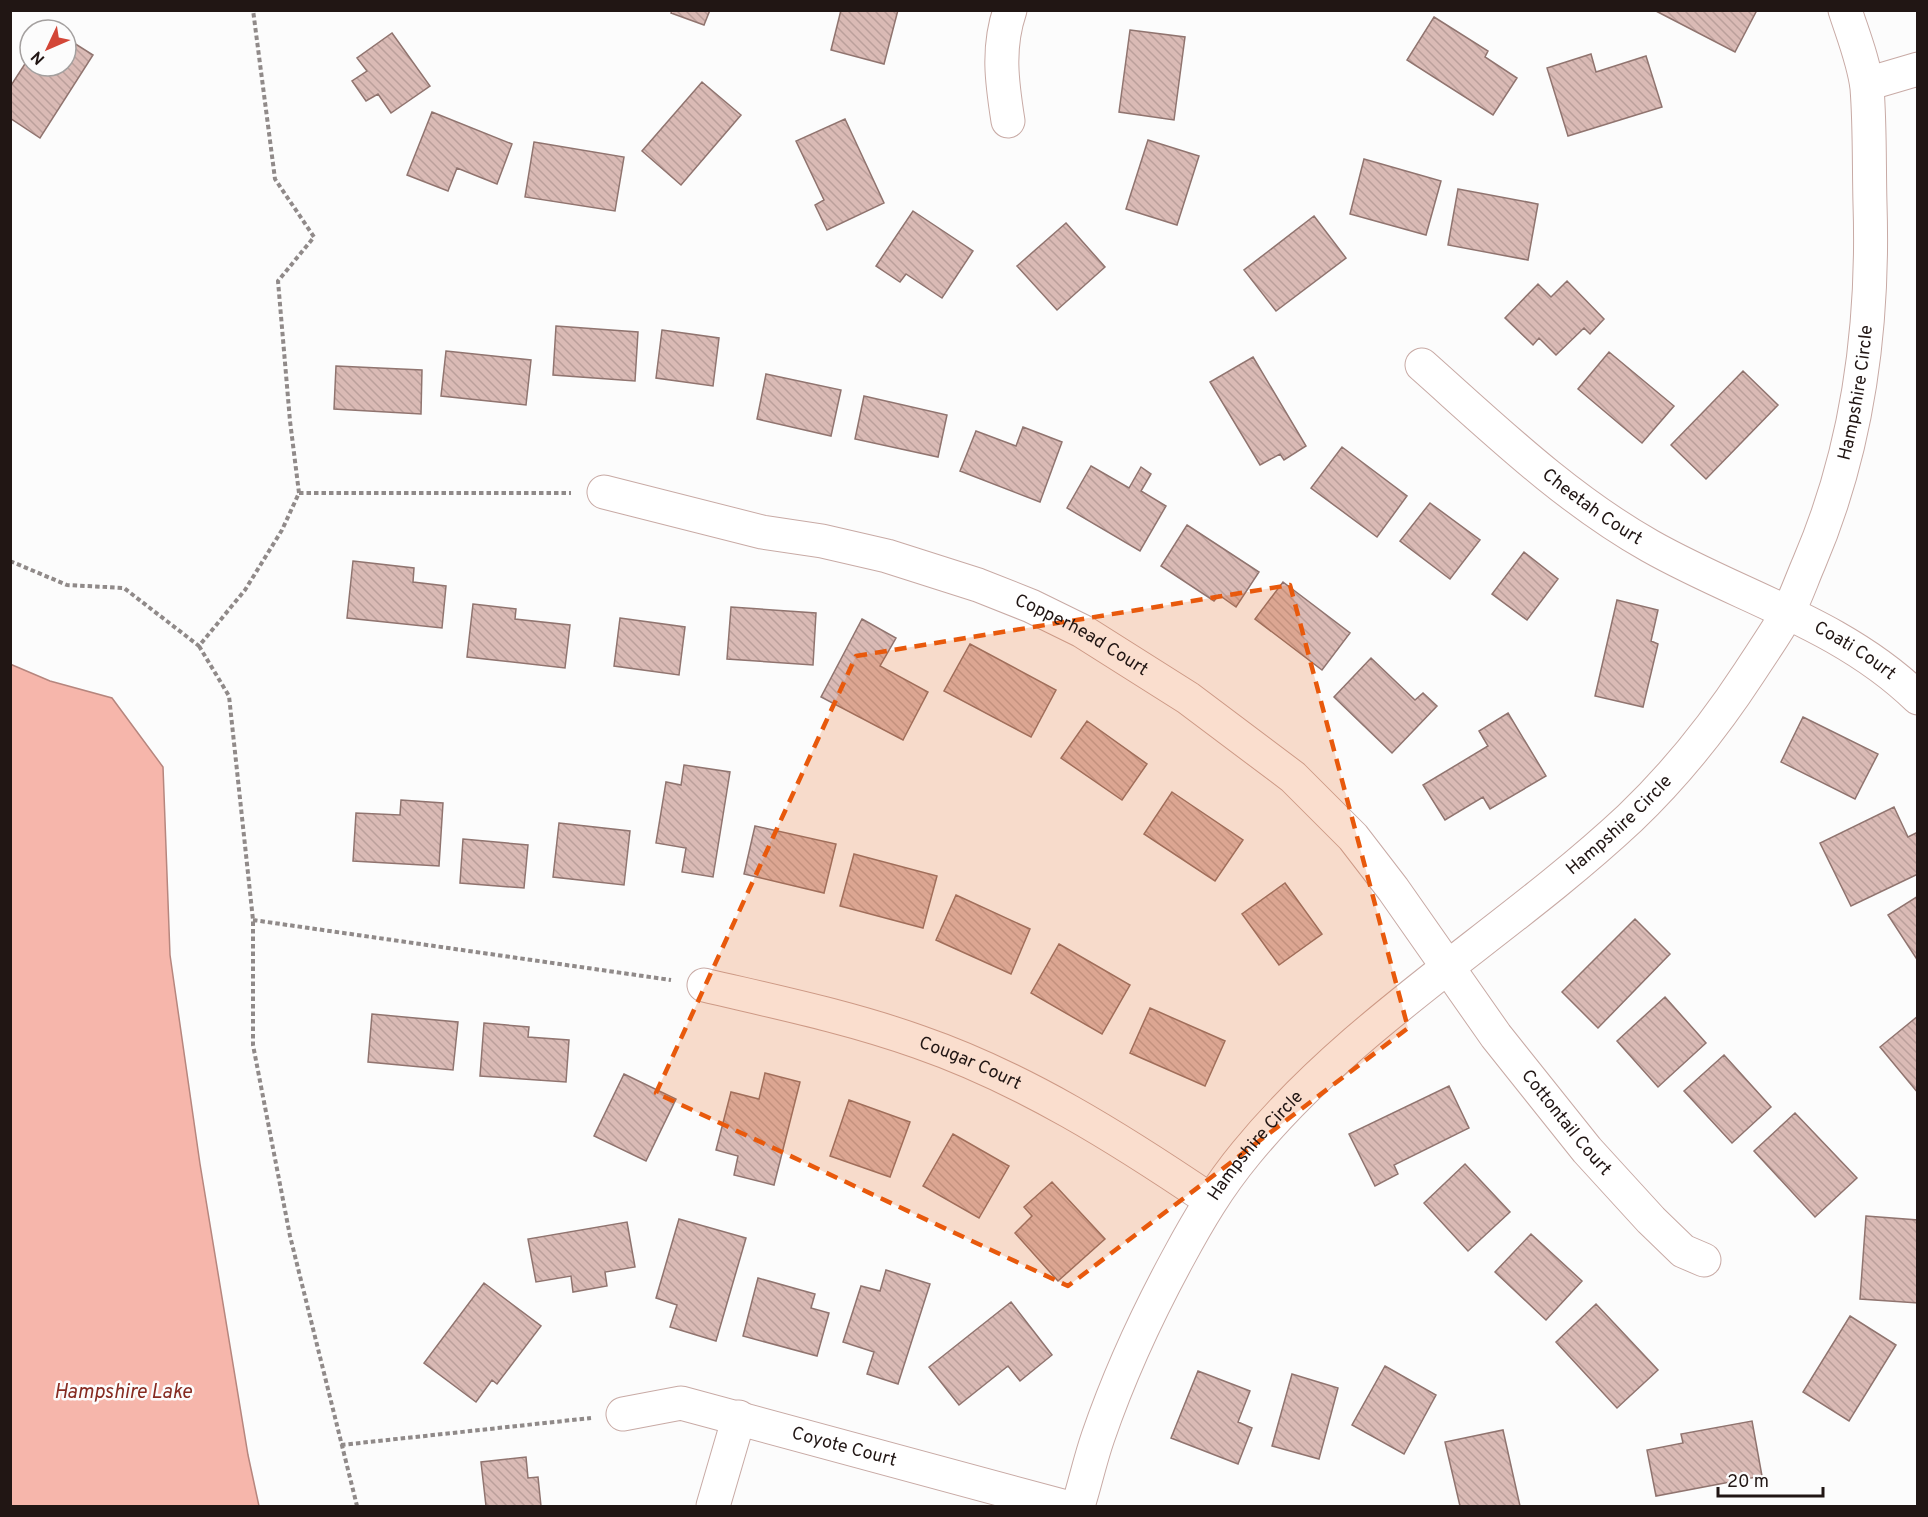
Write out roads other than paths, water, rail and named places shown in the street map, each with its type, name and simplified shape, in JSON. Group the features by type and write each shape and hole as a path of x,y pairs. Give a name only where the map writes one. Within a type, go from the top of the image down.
{"street":[{"path":"1008,121 1001,75 1002,45 1010,10"},
{"name":"Hampshire Circle","path":"1078,1506 1096,1440 1134,1346 1161,1290 1210,1200 1247,1151 1316,1077 1360,1037 1572,868 1630,818 1664,784 1729,704 1788,612 1820,537 1842,474 1866,352 1872,263 1867,84 1845,10"},
{"path":"1867,84 1917,69"},
{"name":"Cheetah Court","path":"1422,365 1549,476 1621,529 1662,552 1788,612"},
{"name":"Copperhead Court","path":"604,492 762,532 822,541 917,564 1031,606 1082,631 1188,698 1293,777 1353,837 1394,889 1447,967"},
{"name":"Coati Court","path":"1788,612 1851,645 1876,662 1917,698"},
{"name":"Cottontail Court","path":"1447,967 1496,1036 1587,1150 1651,1220 1683,1251 1704,1260"},
{"name":"Cougar Court","path":"704,985 881,1029 959,1058 1006,1078 1052,1103 1112,1137 1210,1200"},
{"name":"Coyote Court","path":"624,1414 681,1403 1062,1506"},
{"path":"712,1506 739,1417"}],"water":[{"name":"Hampshire Lake","path":"10,664 50,681 112,698 163,767 170,955 200,1164 248,1455 259,1506 11,1506"}]}
